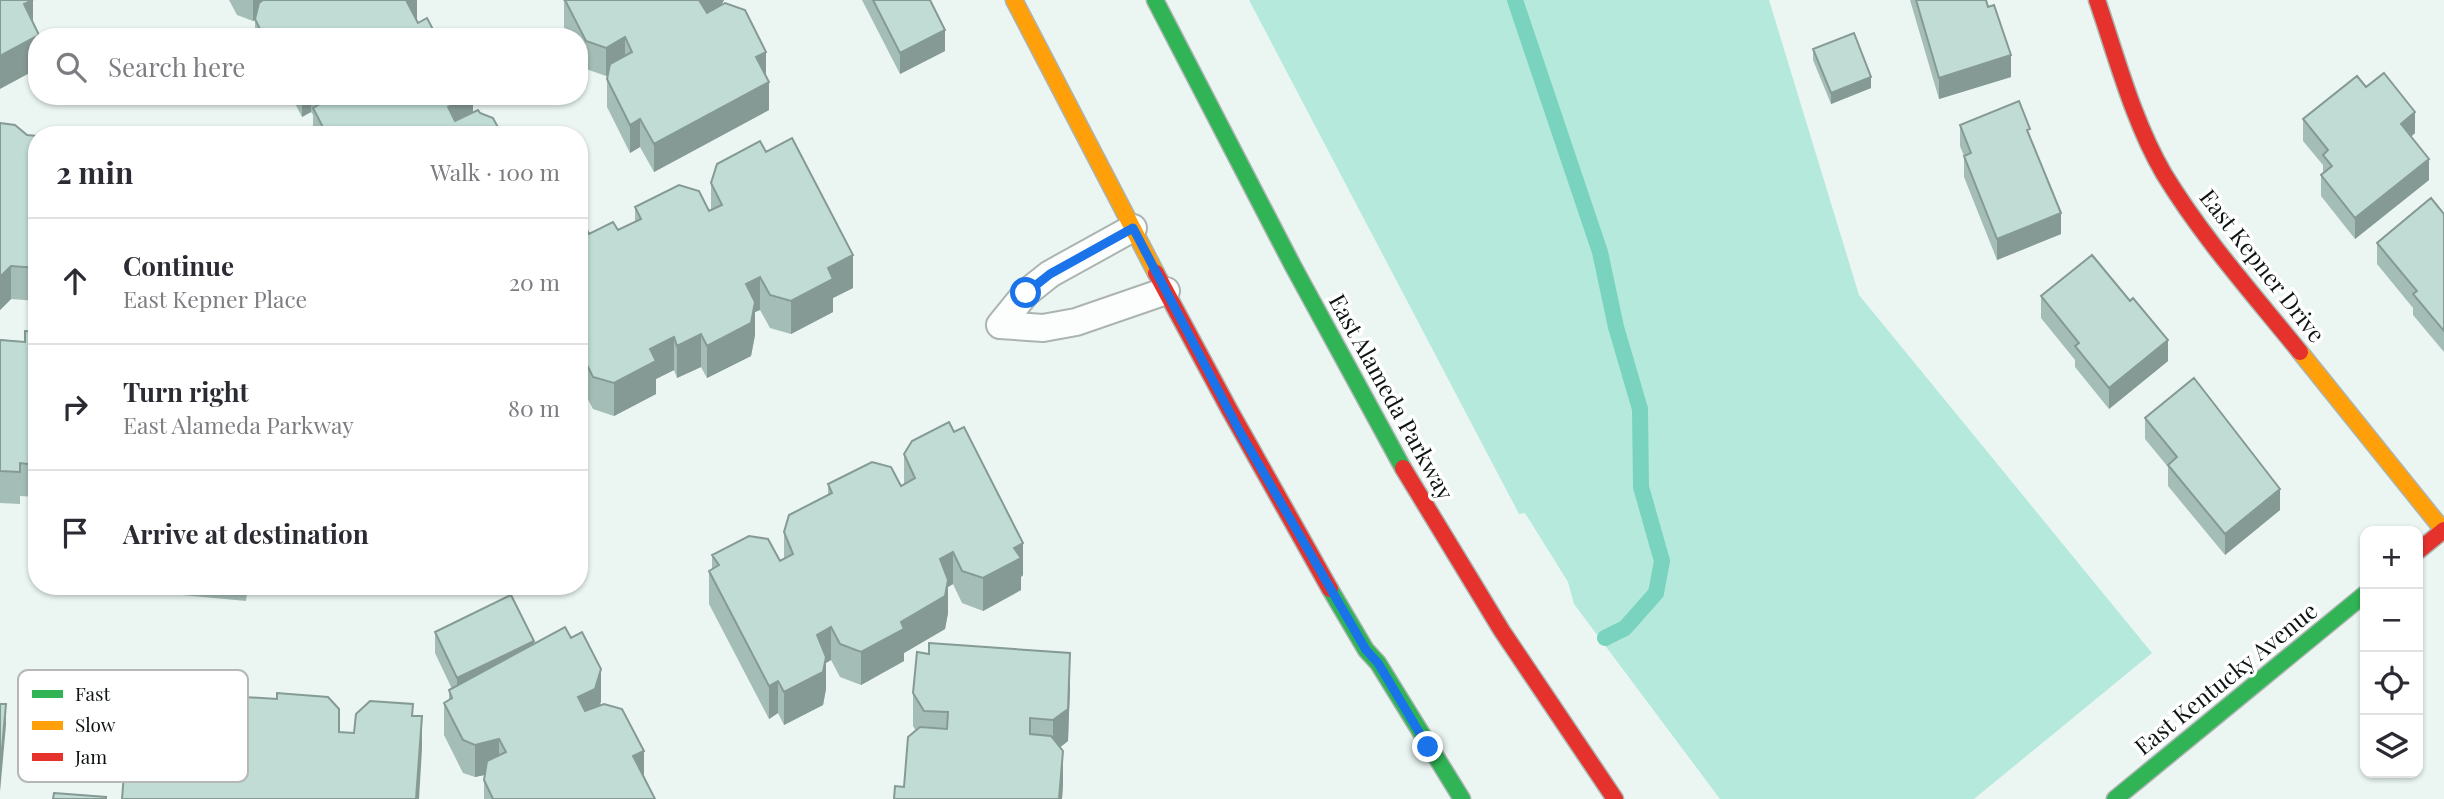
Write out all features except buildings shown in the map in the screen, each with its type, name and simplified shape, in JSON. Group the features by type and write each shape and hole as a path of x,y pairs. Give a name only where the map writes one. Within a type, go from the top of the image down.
{"main road":[{"path":"1014,0 1195,350 1288,518 1366,650 1378,663 1462,799"},
{"name":"East Alameda Parkway","path":"1155,0 1335,345 1438,529 1506,640 1615,799"},
{"name":"East Kepner Drive","path":"2096,0 2140,125 2164,173 2208,238 2444,530"},
{"path":"2423,547 2444,530"},
{"name":"East Kentucky Avenue","path":"2115,799 2360,598"}],"lane":[{"path":"1133,228 1050,274 1026,293 1000,326 1043,328 1076,322 1166,291"}],"green space":[{"path":"1249,0 1769,0 1859,295 2152,653 1974,799 1720,799 1574,604 1568,582 1525,513 1519,514"}],"waterway":[{"path":"1515,0 1600,252 1616,327 1640,409 1641,487 1662,561 1656,593 1625,628 1605,638"}],"traffic: fast":[{"path":"1155,0 1293,266 1403,468"},
{"path":"1330,589 1462,799"},
{"path":"2115,799 2360,598"}],"traffic: slow":[{"path":"1014,0 1156,273"},
{"path":"2300,352 2443,530"}],"traffic: jam":[{"path":"2097,0 2134,111 2164,174 2212,243 2300,352"},
{"path":"1156,273 1330,589"},
{"path":"1403,468 1502,631 1615,799"},
{"path":"2423,547 2444,530"}],"route":[{"path":"1026,293 1050,274 1133,228 1195,350 1276,496 1366,650 1378,663 1428,747"}]}
